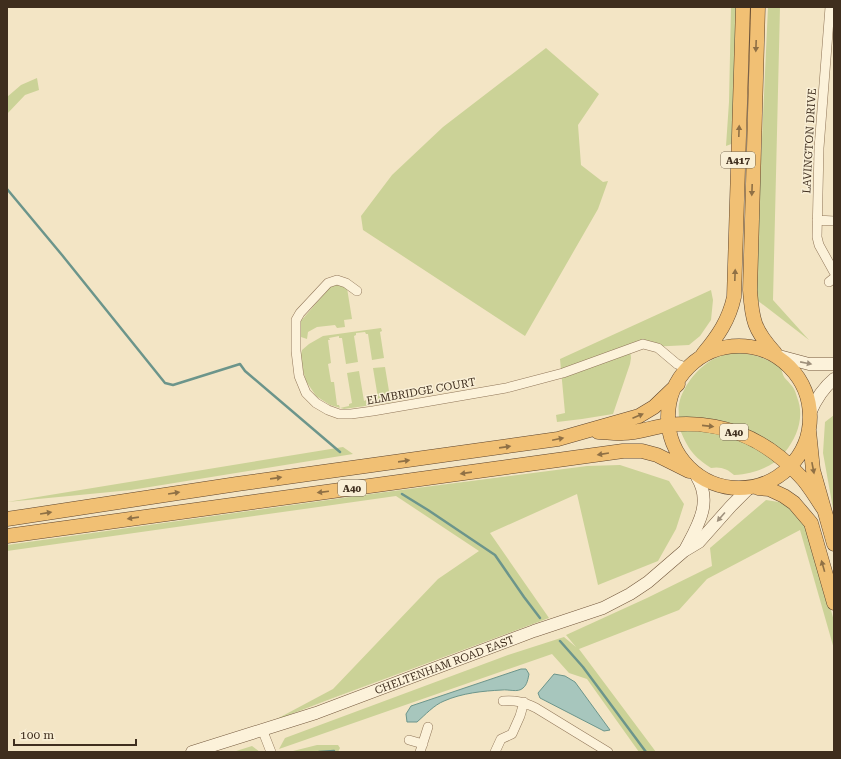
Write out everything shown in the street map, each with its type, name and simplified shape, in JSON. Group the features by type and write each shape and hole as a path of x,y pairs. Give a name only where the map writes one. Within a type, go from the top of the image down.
{"highway":[{"name":"A417","path":"702,356 724,327 730,313 734,297 743,7"},
{"name":"A417","path":"758,7 750,290 751,311 755,326 765,342 777,355"},
{"name":"A40","path":"7,519 237,484 558,439 639,416 654,407 678,384 688,368 702,356 719,348 750,346 764,349 777,355 790,367 797,377 806,396 810,413 809,429 813,470 834,544"},
{"name":"A40","path":"678,384 670,412 669,425 673,443 693,474"},
{"name":"A40","path":"588,431 624,433 669,425 698,425 717,427 744,434 766,446 789,464 801,477 823,508"},
{"name":"A40","path":"753,489 769,481 789,464 800,449 809,429"},
{"name":"A40","path":"7,536 200,508 624,451 642,451 657,455 709,483 724,488 769,489 784,496 794,503 811,523 834,603"}],"main road":[{"path":"777,355 809,364 834,364"},
{"path":"810,413 822,391 834,379"},
{"name":"CHELTENHAM ROAD EAST","path":"684,551 699,523 703,508 704,497 702,486 693,474"},
{"name":"CHELTENHAM ROAD EAST","path":"192,752 262,729 279,725 534,631 603,608 630,594 648,582 684,551 699,542 731,506 753,489"}],"street":[{"name":"LAVINGTON DRIVE","path":"830,7 829,74 819,148 817,237 819,245 834,272"},
{"path":"817,220 834,221"},
{"name":"ELMBRIDGE COURT","path":"357,290 346,283 337,280 328,283 300,312 296,320 297,365 299,376 306,393 316,403 339,414 373,411 506,388 563,373 643,344 658,348 677,364 688,368"},
{"path":"503,701 515,700 524,702 608,752"},
{"path":"495,752 501,740 512,734 524,702"},
{"path":"409,740 421,748 428,727"},
{"path":"262,729 271,752"}],"green space":[{"path":"731,7 737,7 734,143 726,146 729,102"},
{"path":"768,7 780,7 773,300 809,340 757,300 757,248"},
{"path":"546,48 599,94 578,125 581,165 603,182 608,181 598,209 525,336 363,230 361,216 392,175 443,127"},
{"path":"37,78 39,90 25,95 7,114 7,97 21,85"},
{"path":"335,283 347,288 352,319 344,320 345,327 337,328 335,325 317,327 308,332 307,339 301,337 300,322"},
{"path":"711,290 713,300 711,320 700,336 689,345 630,348 630,364 613,414 557,422 556,415 565,413 560,359"},
{"path":"381,328 382,331 380,332 384,358 372,360 368,334 365,332 356,333 354,336 358,362 346,364 342,338 339,338 339,336 329,338 331,363 328,364 331,382 334,382 337,405 339,405 340,408 330,405 316,396 306,381 300,360 302,350 323,336"},
{"path":"733,353 758,356 775,364 781,368 784,377 793,387 799,404 800,419 793,440 785,452 679,419 681,397 693,376 711,360"},
{"path":"385,367 390,397 392,397 393,402 344,409 340,408 349,406 349,404 352,403 347,373 359,371 364,401 366,400 366,403 376,402 375,399 378,398 373,368"},
{"path":"834,415 834,514 823,453 825,422"},
{"path":"680,430 698,430 725,434 751,444 777,461 757,471 746,474 734,475 721,468 711,468 692,452"},
{"path":"343,447 353,454 131,490 7,502"},
{"path":"620,465 669,481 684,504 676,529 658,561 598,585 577,494 490,533 549,618 273,721 333,689 438,579 479,551 396,496 7,551 7,545 378,493 587,466"},
{"path":"766,500 785,503 807,526 834,621 834,649 800,530 707,579 679,610 579,649 656,752 639,752 587,679 569,673 552,654 279,749 285,738 508,655 564,637 576,647 566,635 712,566 710,548"},
{"path":"317,745 338,745 340,748 338,752 289,752"},
{"path":"252,746 260,752 233,752"}],"water":[{"path":"521,669 526,669 529,674 526,684 521,689 516,691 487,691 458,696 437,705 417,722 407,722 406,714 411,706"},
{"path":"554,674 565,676 575,682 610,730 604,731 540,698 538,693"}],"waterway":[{"path":"7,189 165,383 173,385 240,364 245,371 340,452"},
{"path":"402,494 495,555 540,618"},
{"path":"560,641 583,667 646,752"},
{"path":"319,752 334,751"}]}
